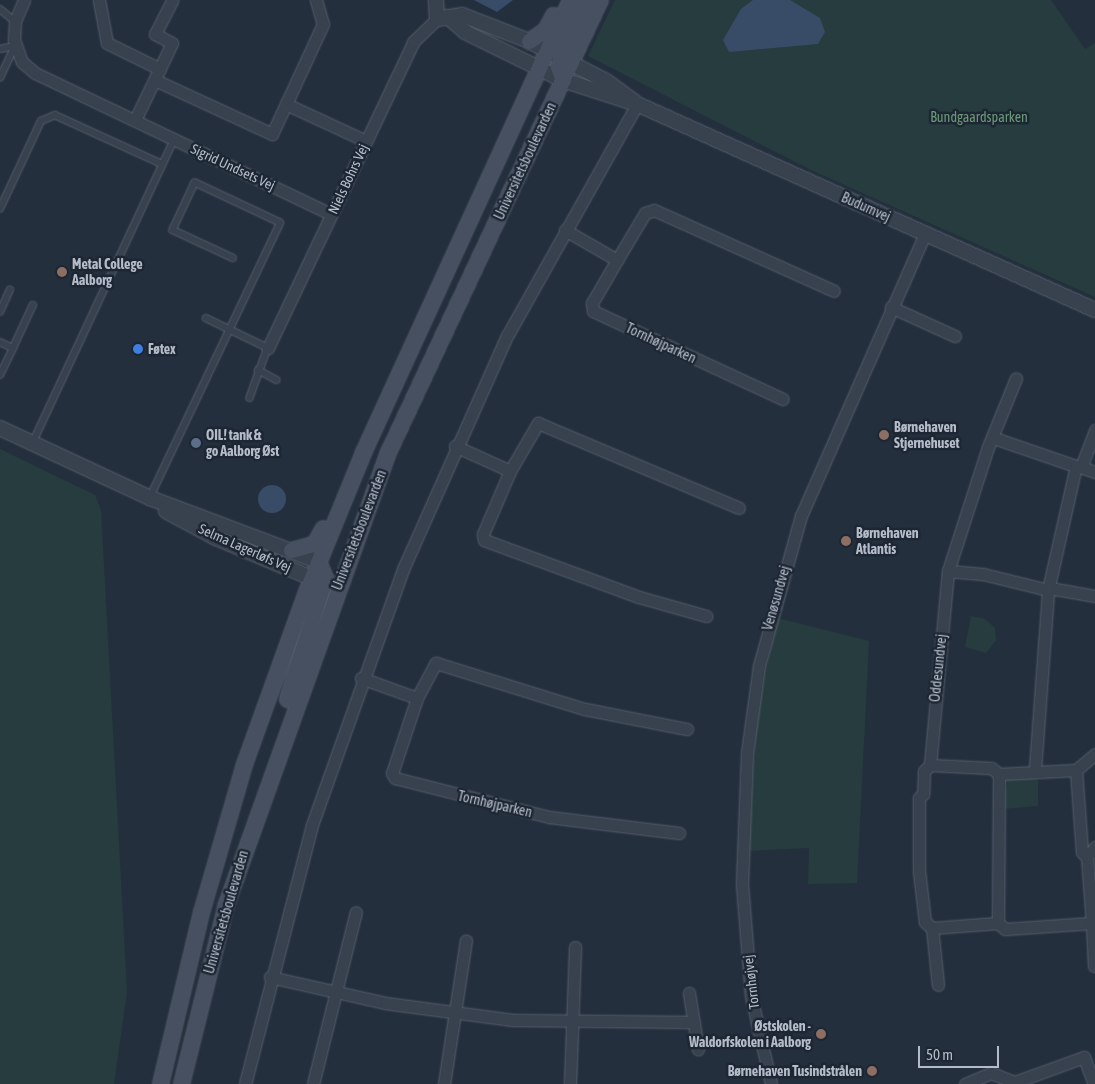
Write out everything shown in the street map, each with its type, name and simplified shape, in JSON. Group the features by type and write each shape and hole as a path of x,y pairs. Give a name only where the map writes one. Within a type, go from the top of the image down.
{"main road":[{"path":"528,41 545,30 560,0"},
{"name":"Universitetsboulevarden","path":"181,1084 226,904 276,755 388,452 558,77 558,57 570,0"},
{"path":"558,57 585,0"},
{"name":"Universitetsboulevarden","path":"160,1084 201,912 244,764 318,580 318,560 363,452 453,261 538,68 558,57 600,0"},
{"path":"291,550 310,547 319,538 423,303 434,281 453,261"},
{"path":"276,755 297,659 318,580"}],"street":[{"path":"15,46 15,21 24,0"},
{"path":"99,0 96,5 107,44 158,75 272,134 323,24 316,0"},
{"path":"135,120 172,43 155,34 172,0"},
{"path":"436,0 443,18 465,32 558,77"},
{"path":"443,18 477,20 528,41 558,57"},
{"name":"Niels Bohrs Vej","path":"268,348 418,32 443,18"},
{"name":"Sigrid Undsets Vej","path":"15,46 22,62 35,73 331,214"},
{"name":"Budumvej","path":"558,57 606,81 637,104"},
{"name":"Budumvej","path":"558,77 637,104 1095,310"},
{"path":"286,104 366,142"},
{"path":"245,1084 270,977 312,825 361,678 455,446 565,230 637,104"},
{"name":"Tornhøjparken","path":"784,399 593,311 592,303 645,213 654,210 834,291"},
{"path":"565,230 617,260"},
{"name":"Venøsundvej","path":"744,908 747,753 771,609 788,573 891,307 925,234"},
{"path":"891,307 955,336"},
{"name":"Oddesundvej","path":"938,985 932,928 925,922 919,871 919,798 923,794 924,771 930,765 948,571 1016,378"},
{"path":"706,616 639,597 484,540 483,534 510,471 538,423 739,508"},
{"name":"Selma Lagerløfs Vej","path":"0,428 150,498 318,560"},
{"path":"930,765 991,768 999,774 1031,775 1035,769 1049,589 1079,467 1095,430"},
{"path":"994,438 1095,472"},
{"path":"455,446 510,471"},
{"name":"Selma Lagerløfs Vej","path":"150,498 214,537 318,580"},
{"path":"948,571 983,574 1049,589 1095,596"},
{"path":"318,580 343,573"},
{"name":"Tornhøjparken","path":"679,833 549,817 395,778 392,773 417,698 436,663 585,709 687,729"},
{"path":"361,678 417,698"},
{"path":"1035,769 1076,770 1095,754"},
{"path":"1076,770 1082,852 1087,857 1094,966"},
{"path":"999,774 998,923 1005,930 1092,923"},
{"path":"1087,857 1095,847"},
{"name":"Tornhøjvej","path":"744,908 751,996 771,1084"},
{"path":"313,1084 334,993 356,912"},
{"path":"932,928 998,923"},
{"path":"444,1084 452,1013 466,941"},
{"path":"570,1084 570,1022 575,947"},
{"path":"270,977 334,993 452,1013 570,1022 694,1022"},
{"path":"689,993 698,1049"},
{"path":"965,1084 991,1073 1015,1082 1084,1056 1094,1084"}],"lane":[{"path":"0,9 15,21"},
{"path":"0,49 15,46"},
{"path":"0,78 15,46"},
{"path":"0,209 41,120 55,115 162,164"},
{"path":"33,442 174,139"},
{"path":"150,498 280,223 195,183 173,230 233,258"},
{"path":"0,312 10,290"},
{"path":"0,375 33,305"},
{"path":"206,318 268,348 258,370 250,398"},
{"path":"0,342 12,348"},
{"path":"258,370 277,380"},
{"path":"771,609 783,612"}],"green space":[{"name":"Bundgaardsparken","path":"615,0 1051,0 1085,49 1095,43 1095,297 811,170 588,56"},
{"path":"0,449 95,495 101,510 127,992 114,1084 0,1084"},
{"path":"971,616 985,619 995,628 996,640 986,653 965,647"},
{"path":"777,618 869,641 857,883 808,884 809,848 749,851 756,723"},
{"path":"1008,779 1038,779 1038,806 1003,809"}],"water":[{"path":"474,0 513,0 497,12"},
{"path":"753,0 790,0 820,18 825,32 818,44 729,52 723,40 741,9"},
{"path":"272,485 282,489 286,499 282,509 272,513 262,509 258,499 262,489"}],"place":[{"name":"Metal College Aalborg","path":"62,272"},
{"name":"Føtex","path":"138,349"},
{"name":"Børnehaven Stjernehuset","path":"884,435"},
{"name":"OIL! tank & go Aalborg Øst","path":"196,443"},
{"name":"Børnehaven Atlantis","path":"846,541"},
{"name":"Østskolen - Waldorfskolen i Aalborg","path":"821,1034"},
{"name":"Børnehaven Tusindstrålen","path":"872,1071"}]}
